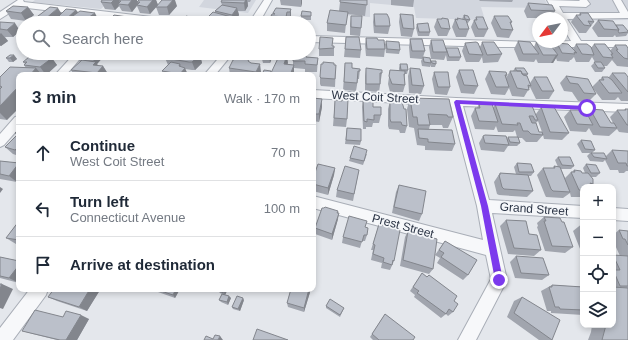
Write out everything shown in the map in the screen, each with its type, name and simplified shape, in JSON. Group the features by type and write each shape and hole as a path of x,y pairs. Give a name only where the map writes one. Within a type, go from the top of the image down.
{"street":[{"path":"258,16 268,0"},
{"path":"552,1 586,4 583,0"},
{"path":"568,16 626,16 617,0"},
{"path":"552,1 559,12"},
{"path":"0,16 19,2 114,16"},
{"path":"568,28 577,43"},
{"path":"316,39 501,44 628,44"},
{"path":"63,72 74,60"},
{"path":"212,72 222,60"},
{"name":"West Coit Street","path":"316,94 456,102 628,108"},
{"path":"456,102 484,206 499,280 467,340"},
{"path":"0,142 16,124"},
{"name":"Prest Street","path":"316,203 494,250"},
{"name":"Grand Street","path":"484,206 580,212"},
{"path":"616,214 628,215"},
{"path":"2,338 38,292"}],"shaded area":[{"path":"35,0 110,0 101,9 32,2"},
{"path":"204,0 256,0 248,13 199,7"},
{"path":"341,0 545,0 549,8 481,7 485,20 416,18 414,7 370,3 370,17 339,15"},
{"path":"557,0 628,0 628,20 569,21 568,12 564,12"}],"building":[{"path":"102,0 114,0 111,3 101,2"},
{"path":"119,0 132,0 128,5 118,4 121,1"},
{"path":"139,0 153,0 147,7 137,5 140,2 137,2"},
{"path":"162,0 173,0 167,7 156,7"},
{"path":"222,0 246,0 244,3 221,2"},
{"path":"340,0 367,0 367,5 340,2"},
{"path":"528,3 552,5 555,11 531,10"},
{"path":"222,5 237,8 232,15 215,11"},
{"path":"13,6 28,7 21,13 6,11"},
{"path":"50,7 58,8 49,16 38,16"},
{"path":"276,8 291,9 290,12 287,12 286,16 271,16 272,14 275,14 273,13"},
{"path":"66,9 76,10 69,16 59,16"},
{"path":"330,10 348,12 346,25 327,23"},
{"path":"80,11 95,13 91,16 73,16"},
{"path":"302,11 311,12 311,16 301,16"},
{"path":"213,12 228,16 209,16"},
{"path":"580,13 588,13 594,22 588,21 591,26 584,25 576,15 581,15"},
{"path":"374,14 387,14 390,26 375,26"},
{"path":"400,14 413,15 414,29 403,28"},
{"path":"464,15 468,16 470,20 465,19"},
{"path":"351,16 362,16 361,28 351,27"},
{"path":"494,16 508,16 512,22 510,22 513,30 501,29"},
{"path":"476,17 483,17 488,29 478,29 474,20 477,20"},
{"path":"457,18 466,20 469,29 459,29 455,19 458,20"},
{"path":"437,19 448,19 450,29 441,28"},
{"path":"598,20 613,21 619,30 604,29"},
{"path":"0,22 15,23 7,30 0,29"},
{"path":"428,23 430,32 419,32 417,24"},
{"path":"616,25 623,25 628,32 619,33"},
{"path":"320,37 333,38 332,46 334,46 334,48 319,49"},
{"path":"346,37 359,37 361,50 345,49"},
{"path":"366,38 377,38 378,40 384,40 385,49 367,49"},
{"path":"410,39 422,39 425,51 412,51"},
{"path":"431,40 443,40 447,52 433,52"},
{"path":"386,41 399,42 400,50 387,49"},
{"path":"518,41 530,42 532,48 534,48 539,54 523,54"},
{"path":"482,42 494,42 502,54 487,55"},
{"path":"465,43 478,43 483,55 469,54"},
{"path":"568,44 577,53 574,52 575,54 562,53 560,48 568,48"},
{"path":"576,44 587,44 591,47 594,55 582,54"},
{"path":"594,44 605,44 613,54 611,54 613,58 603,57"},
{"path":"615,45 626,45 628,48 628,59 624,58 616,50 618,50"},
{"path":"446,48 458,48 461,57 449,57"},
{"path":"539,48 553,48 558,55 543,55"},
{"path":"10,55 14,55 10,58 6,58"},
{"path":"423,57 430,58 431,63 424,62"},
{"path":"316,58 318,58 317,65 305,64 305,61 293,61 316,60"},
{"path":"25,60 49,60 40,67 24,65 27,62 23,62"},
{"path":"82,60 96,62 93,65 103,66 98,72 71,70"},
{"path":"177,60 194,60 189,62"},
{"path":"233,60 248,60 251,63 260,64 256,72 229,68"},
{"path":"277,60 285,60 284,64 294,65 291,72 271,72"},
{"path":"431,61 436,61 436,64 432,63"},
{"path":"171,62 180,64 179,66 185,68 182,72 162,71"},
{"path":"323,62 334,63 334,65 336,65 335,79 320,77 321,64 323,64"},
{"path":"594,62 601,62 605,68 598,68"},
{"path":"345,63 352,63 352,68 360,69 360,71 358,71 357,83 344,82"},
{"path":"400,64 407,64 408,70 401,70"},
{"path":"10,67 36,68 33,72 16,72 16,89 0,106 0,89 2,87 0,86 0,77"},
{"path":"366,68 382,70 382,73 380,73 380,84 366,84"},
{"path":"410,68 420,69 424,86 412,85"},
{"path":"515,68 524,68 528,74 522,74 521,71 517,71"},
{"path":"264,70 271,71 270,72 263,72"},
{"path":"390,70 405,71 405,85 392,84 389,76"},
{"path":"459,70 473,70 478,86 464,85"},
{"path":"489,71 506,72 507,75 505,75 509,87 496,87"},
{"path":"510,71 521,71 523,75 527,76 531,86 528,85 529,90 517,88"},
{"path":"434,72 448,72 450,87 438,87"},
{"path":"612,73 625,73 628,77 628,92"},
{"path":"566,76 588,79 596,94 584,93 578,84 570,83"},
{"path":"534,77 547,77 554,91 542,91"},
{"path":"602,77 608,77 612,80 622,93 609,93 599,80 604,80"},
{"path":"316,98 322,99 319,114 316,114"},
{"path":"343,98 348,99 347,119 334,118 335,100 342,101"},
{"path":"410,98 449,99 453,117 448,117 447,115 428,114 430,125 418,125 417,117 413,117"},
{"path":"363,99 373,100 373,107 381,107 381,115 374,115 374,120 367,119 367,122 364,121"},
{"path":"390,101 402,102 404,109 406,109 407,126 402,125 401,122 391,122"},
{"path":"479,104 492,104 498,122 479,121 475,108 480,108"},
{"path":"495,104 532,106 538,120 535,120 533,116 529,116 532,123 536,123 539,132 542,132 543,135 531,134 528,131 523,131 520,123 517,123 518,125 502,124"},
{"path":"541,107 554,107 569,133 550,132"},
{"path":"590,109 603,110 611,123 614,123 617,128 600,127"},
{"path":"625,109 628,109 628,125 617,110 626,110"},
{"path":"570,110 585,110 593,125 577,124"},
{"path":"347,128 361,129 361,141 346,140"},
{"path":"418,129 452,130 455,144 428,142 428,139 419,138"},
{"path":"16,136 15,150 5,147"},
{"path":"483,136 506,136 509,145 485,143"},
{"path":"508,137 518,137 520,143 510,142"},
{"path":"581,140 591,141 595,150 585,149"},
{"path":"354,146 367,150 364,161 350,158"},
{"path":"612,150 628,151 628,166 626,163 618,163"},
{"path":"591,153 604,153 607,159 594,157"},
{"path":"558,157 570,157 574,166 562,165"},
{"path":"0,161 16,163 16,167 9,176 0,174"},
{"path":"517,163 531,164 534,172 519,172"},
{"path":"318,164 335,168 328,188 316,185 316,170"},
{"path":"586,164 596,165 600,173 591,173"},
{"path":"345,166 359,170 354,194 337,190"},
{"path":"554,166 560,167 570,192 553,191 551,189 543,168 555,168"},
{"path":"574,170 581,171 582,173 588,173 593,179 593,184 580,184 579,190 571,172 575,172"},
{"path":"500,173 528,175 533,191 504,189 502,187 499,175"},
{"path":"399,185 426,191 422,214 394,207"},
{"path":"322,208 338,211 337,213 339,213 332,234 316,228"},
{"path":"349,216 367,221 365,227 368,228 367,235 364,235 362,242 343,237"},
{"path":"544,217 560,218 562,222 564,222 573,247 552,246"},
{"path":"506,220 526,221 529,234 537,235 541,250 514,248"},
{"path":"379,224 400,230 392,265 383,262 384,258 373,254 375,245 373,244"},
{"path":"16,225 16,240 6,238"},
{"path":"619,230 628,231 628,245 625,239 623,239"},
{"path":"408,231 437,239 433,269 403,260"},
{"path":"445,241 477,260 468,275 441,257 444,253 439,250"},
{"path":"616,255 628,256 628,286 620,286 616,277 616,270 620,270 616,261"},
{"path":"516,256 543,258 549,275 521,273"},
{"path":"0,257 16,260 16,269 9,278 0,276"},
{"path":"422,273 427,277 429,275 457,296 454,301 458,304 453,312 449,309 446,314 417,293 419,291 413,287"},
{"path":"552,285 580,287 580,310 560,309 559,307 555,307 549,287 552,287"},
{"path":"616,287 628,288 628,340 602,340 605,328 616,328"},
{"path":"52,292 88,292 79,307 48,297"},
{"path":"164,292 174,292 173,295"},
{"path":"290,292 308,292 304,308 287,303"},
{"path":"222,294 229,296 227,302 219,300"},
{"path":"237,296 243,298 238,309 232,307"},
{"path":"522,297 560,320 552,340 514,313"},
{"path":"330,299 344,308 340,315 326,306"},
{"path":"35,310 63,317 66,311 81,315 66,340 60,340 22,331"},
{"path":"385,314 415,337 413,340 379,340 372,334"},
{"path":"257,329 288,340 253,340"},
{"path":"215,335 220,336 218,340 204,340 206,336 213,339"}],"route":[{"path":"499,280 484,206 456,102 587,108"}]}
